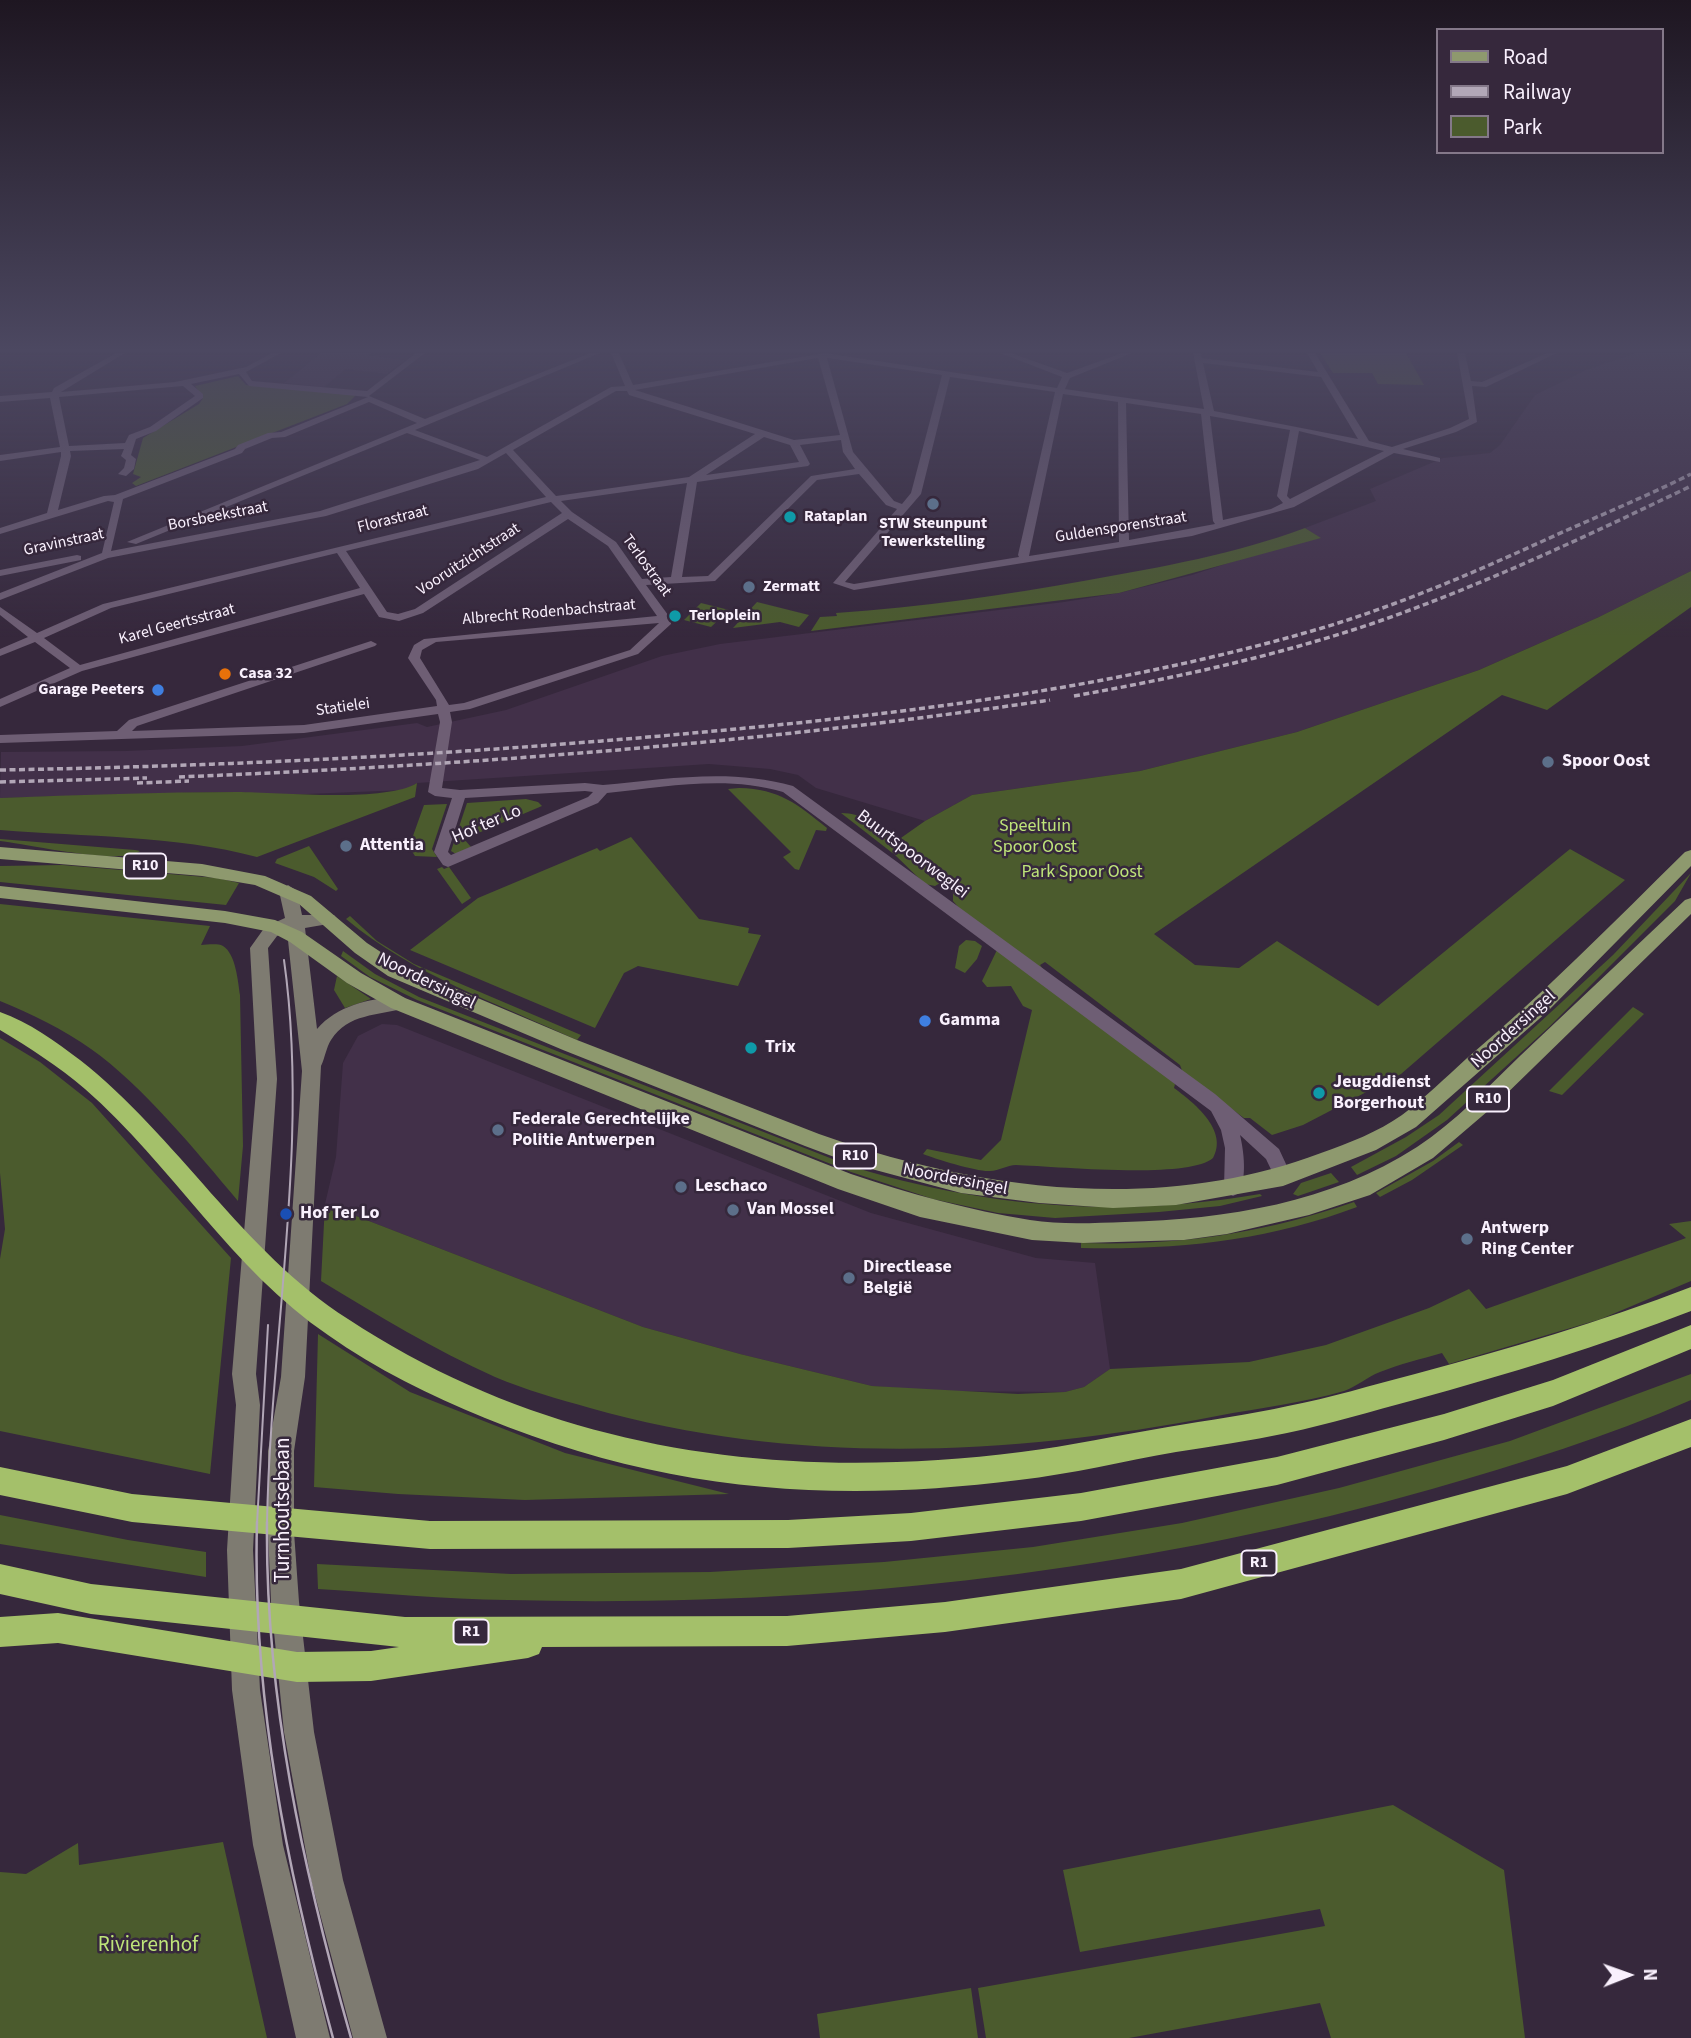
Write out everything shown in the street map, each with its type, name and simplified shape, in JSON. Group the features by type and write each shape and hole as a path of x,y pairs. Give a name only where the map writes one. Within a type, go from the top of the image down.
{"highway":[{"path":"0,1020 52,1048 85,1074 121,1108 215,1217 255,1258 287,1289 334,1325 413,1373 521,1420 597,1445 713,1469 820,1478 887,1477 1034,1464 1286,1420 1562,1345 1691,1299"},
{"path":"0,1481 132,1508 430,1535 788,1534 911,1527 1081,1507 1277,1471 1444,1427 1553,1393 1691,1338"},
{"name":"R1","path":"0,1579 91,1599 405,1632 787,1631 945,1617 1181,1584 1567,1480 1691,1433"},
{"path":"0,1632 58,1628 297,1667 371,1666 606,1632"}],"main road":[{"name":"Noordersingel","path":"0,853 230,873 259,880 305,901 380,962 428,986 570,1045 853,1155 961,1184 1051,1195 1139,1198 1233,1188 1283,1177 1369,1144 1409,1121 1541,1007 1691,856"},
{"name":"Turnhoutsebaan","path":"288,891 312,1071 290,1395 281,1451 284,1591 299,1732 337,1923 370,2038"},
{"name":"Noordersingel","path":"0,892 212,915 295,930 354,978 398,1003 879,1195 948,1214 1032,1230 1083,1233 1184,1230 1250,1220 1319,1203 1362,1188 1426,1152 1488,1099 1691,904"},
{"path":"295,930 328,919"},
{"name":"Turnhoutsebaan","path":"275,926 262,938 259,948 268,1079 244,1374 248,1405 240,1550 241,1609 252,1744 268,1845 313,2038"},
{"path":"312,1071 317,1044 328,1026 360,1010 398,1003"}],"street":[{"path":"0,458 81,448"},
{"path":"123,474 129,469 131,459 126,457 128,448"},
{"path":"1,534 52,514 116,498 239,451 240,448"},
{"name":"Gravinstraat","path":"0,572 106,551 133,542 363,448"},
{"path":"455,448 487,460"},
{"path":"676,580 693,479 740,448"},
{"name":"Florastraat","path":"0,653 107,606 552,498 805,464 797,448"},
{"path":"847,448 861,471 890,503 903,508 916,494 928,448"},
{"path":"1026,559 1023,555 1047,448"},
{"path":"1123,448 1124,544"},
{"path":"1211,448 1218,521 1223,524"},
{"path":"1290,505 1282,496 1291,448"},
{"name":"Borsbeekstraat","path":"1391,448 1437,460"},
{"name":"Borsbeekstraat","path":"0,597 95,558 322,514 475,467 507,449"},
{"name":"Terlostraat","path":"507,449 568,514 612,544 665,619"},
{"name":"Guldensporenstraat","path":"903,508 838,583 854,587 1124,544 1223,524 1290,505 1395,449"},
{"path":"52,514 66,456 64,451"},
{"path":"638,582 710,579 814,478 861,471"},
{"path":"106,551 119,501 116,498"},
{"name":"Vooruitzichtstraat","path":"366,590 383,615 398,618 419,611 568,514"},
{"path":"340,550 366,590"},
{"name":"Karel Geertsstraat","path":"0,703 78,668 366,590"},
{"path":"0,610 78,668"},
{"name":"Albrecht Rodenbachstraat","path":"444,710 442,700 414,659 420,646 436,639 665,619"},
{"name":"Statielei","path":"0,739 304,729 444,710 466,706 635,652 665,624 665,619"},
{"path":"120,735 133,723 371,645"},
{"name":"Buurtspoorweglei","path":"444,710 446,722 435,792 460,794 585,787 603,789 729,780 769,783 788,789 1209,1098 1273,1154 1283,1177"},
{"name":"Hof ter Lo","path":"460,794 441,852 449,862 593,800 603,789"},
{"path":"1209,1098 1232,1133 1236,1163 1233,1188"}],"shaded area":[{"path":"1496,448 1691,448 1691,571 1599,617 1479,670 1297,732 1140,771 972,795 925,821 816,788 798,775 770,769 709,764 417,783 405,790 282,795 218,792 0,798 1,752 126,751 242,746 417,723 427,727 506,710 662,656 720,644 1119,593 1192,575 1271,549 1320,538 1305,528 1376,501 1370,489 1443,458 1490,453"},
{"path":"382,1024 397,1025 871,1213 1036,1258 1095,1263 1110,1369 1084,1387 1065,1392 936,1391 872,1386 643,1327 325,1204 336,1157 343,1063 358,1036"}],"green space":[{"path":"140,448 234,448 136,486 132,483 141,477 133,474"},
{"path":"1305,528 1321,538 1119,593 811,631 820,617 837,616 836,613 963,600 1116,575 1225,552"},
{"name":"Park Spoor Oost","path":"1691,571 1691,607 1547,710 1502,695 1154,934 1195,965 1239,968 1277,941 1378,1006 1570,849 1625,880 1401,1074 1303,1125 1272,1135 1183,1073 1180,1065 1045,962 1040,965 1045,972 1175,1084 1174,1088 1207,1118 1216,1137 1217,1148 1213,1158 1199,1165 1177,1169 1119,1170 1016,1165 984,1171 923,1154 927,1149 981,1160 1001,1140 1032,1010 1023,1006 1011,986 987,987 982,981 997,950 953,901 953,893 940,883 935,886 925,884 895,855 841,813 872,821 898,840 925,821 972,795 1140,771 1297,732 1479,670 1599,617"},
{"path":"757,602 809,615 799,627 780,622 733,628"},
{"path":"701,603 729,610 711,627 684,620"},
{"path":"417,783 415,797 257,857 194,844 0,830 0,798 207,792 357,795 402,789"},
{"path":"728,789 766,791 787,799 827,828 826,831 816,830 799,870 783,857 791,852"},
{"path":"526,799 542,806 464,839 471,847 456,854 451,851 467,803"},
{"path":"447,804 432,849 437,857 415,856 409,847 424,805"},
{"path":"631,837 699,919 749,928 748,933 761,935 738,986 638,966 624,973 595,1028 410,950 478,898 597,848 600,851"},
{"path":"0,839 140,851 130,855 95,855"},
{"path":"309,846 338,889 336,891 314,877 275,863 277,859"},
{"path":"62,865 217,878 239,883 226,905 0,882 0,866"},
{"path":"449,867 471,898 462,904 437,869"},
{"path":"1691,873 1675,901 1549,1027 1447,1120 1396,1156 1357,1175 1351,1167 1406,1137 1439,1115 1613,955"},
{"path":"0,904 210,926 201,945 223,946 231,955 240,995 243,1146 238,1201 168,1120 110,1064 58,1028 0,1001"},
{"path":"350,916 377,941 414,964 581,1035 577,1040 427,972 372,939 346,919"},
{"path":"966,940 975,941 982,946 977,959 965,973 955,968 959,946"},
{"path":"343,951 375,974 419,997 853,1167 904,1181 1004,1200 1055,1205 1156,1206 1260,1194 1262,1196 1220,1206 1055,1218 998,1213 933,1199 851,1172 417,1000 370,977 341,956"},
{"path":"337,976 371,999 345,1008 334,990"},
{"path":"1633,1007 1644,1014 1562,1095 1549,1091"},
{"path":"0,1038 40,1062 92,1103 231,1258 210,1474 0,1431 0,1259 5,1229 0,1173"},
{"path":"1459,1142 1463,1145 1412,1180 1380,1197 1376,1193 1433,1161"},
{"path":"1331,1173 1339,1182 1298,1196 1293,1194 1301,1183"},
{"path":"1354,1202 1357,1207 1323,1219 1221,1241 1152,1247 1081,1248 1081,1243 1151,1242 1219,1236 1286,1222"},
{"path":"325,1204 643,1327 872,1386 1018,1394 1065,1392 1084,1387 1110,1369 1249,1362 1326,1345 1429,1308 1469,1289 1486,1309 1686,1238 1669,1224 1691,1221 1691,1281 1601,1319 1449,1364 1442,1353 1380,1372 1344,1391 1297,1402 1139,1430 1061,1440 903,1449 824,1447 667,1427 542,1394 473,1367 406,1332 321,1281"},
{"path":"318,1334 410,1392 565,1453 729,1494 525,1500 314,1487"},
{"path":"1691,1374 1691,1400 1530,1460 1319,1519 1090,1564 858,1591 741,1598 508,1600 318,1589 317,1564 511,1574 710,1572 884,1562 1033,1547 1182,1523 1339,1488 1510,1441"},
{"path":"0,1515 206,1552 206,1577 0,1544"},
{"path":"1393,1805 1504,1870 1525,2038 1331,2038 1320,2003 1129,2038 986,2038 978,1988 1325,1926 1320,1909 1080,1952 1063,1870"},
{"name":"Rivierenhof","path":"223,1842 267,2038 0,2038 0,1872 26,1874 78,1843 79,1865"},
{"path":"971,1988 978,2038 820,2038 817,2014"}],"tram line":[{"path":"267,1523 291,1170 291,1029 284,960"},
{"path":"257,1524 268,1325"},
{"path":"267,1523 273,1653 290,1783 317,1911 351,2038"},
{"path":"257,1524 260,1653 276,1783 301,1911 333,2038"}],"railway":[{"path":"0,770 352,758 616,740 860,716 1093,682 1246,649 1382,608 1499,561 1691,474"},
{"path":"1074,696 1225,665 1374,623 1495,576 1691,486"},
{"path":"179,777 398,766 616,750 833,728 1050,700"},
{"path":"0,782 147,778"},
{"path":"137,783 189,781"}],"place":[{"name":"STW Steunpunt Tewerkstelling","path":"933,504"},
{"name":"Rataplan","path":"790,517"},
{"name":"Zermatt","path":"749,587"},
{"name":"Terloplein","path":"675,616"},
{"name":"Casa 32","path":"225,674"},
{"name":"Garage Peeters","path":"158,690"},
{"name":"Spoor Oost","path":"1548,762"},
{"name":"Attentia","path":"346,846"},
{"name":"Gamma","path":"925,1021"},
{"name":"Trix","path":"751,1048"},
{"name":"Jeugddienst Borgerhout","path":"1319,1093"},
{"name":"Federale Gerechtelijke Politie Antwerpen","path":"498,1130"},
{"name":"Leschaco","path":"681,1187"},
{"name":"Van Mossel","path":"733,1210"},
{"name":"Hof Ter Lo","path":"286,1214"},
{"name":"Antwerp Ring Center","path":"1467,1239"},
{"name":"Directlease België","path":"849,1278"}],"park label":[{"name":"Speeltuin Spoor Oost","path":"1035,837"}]}
